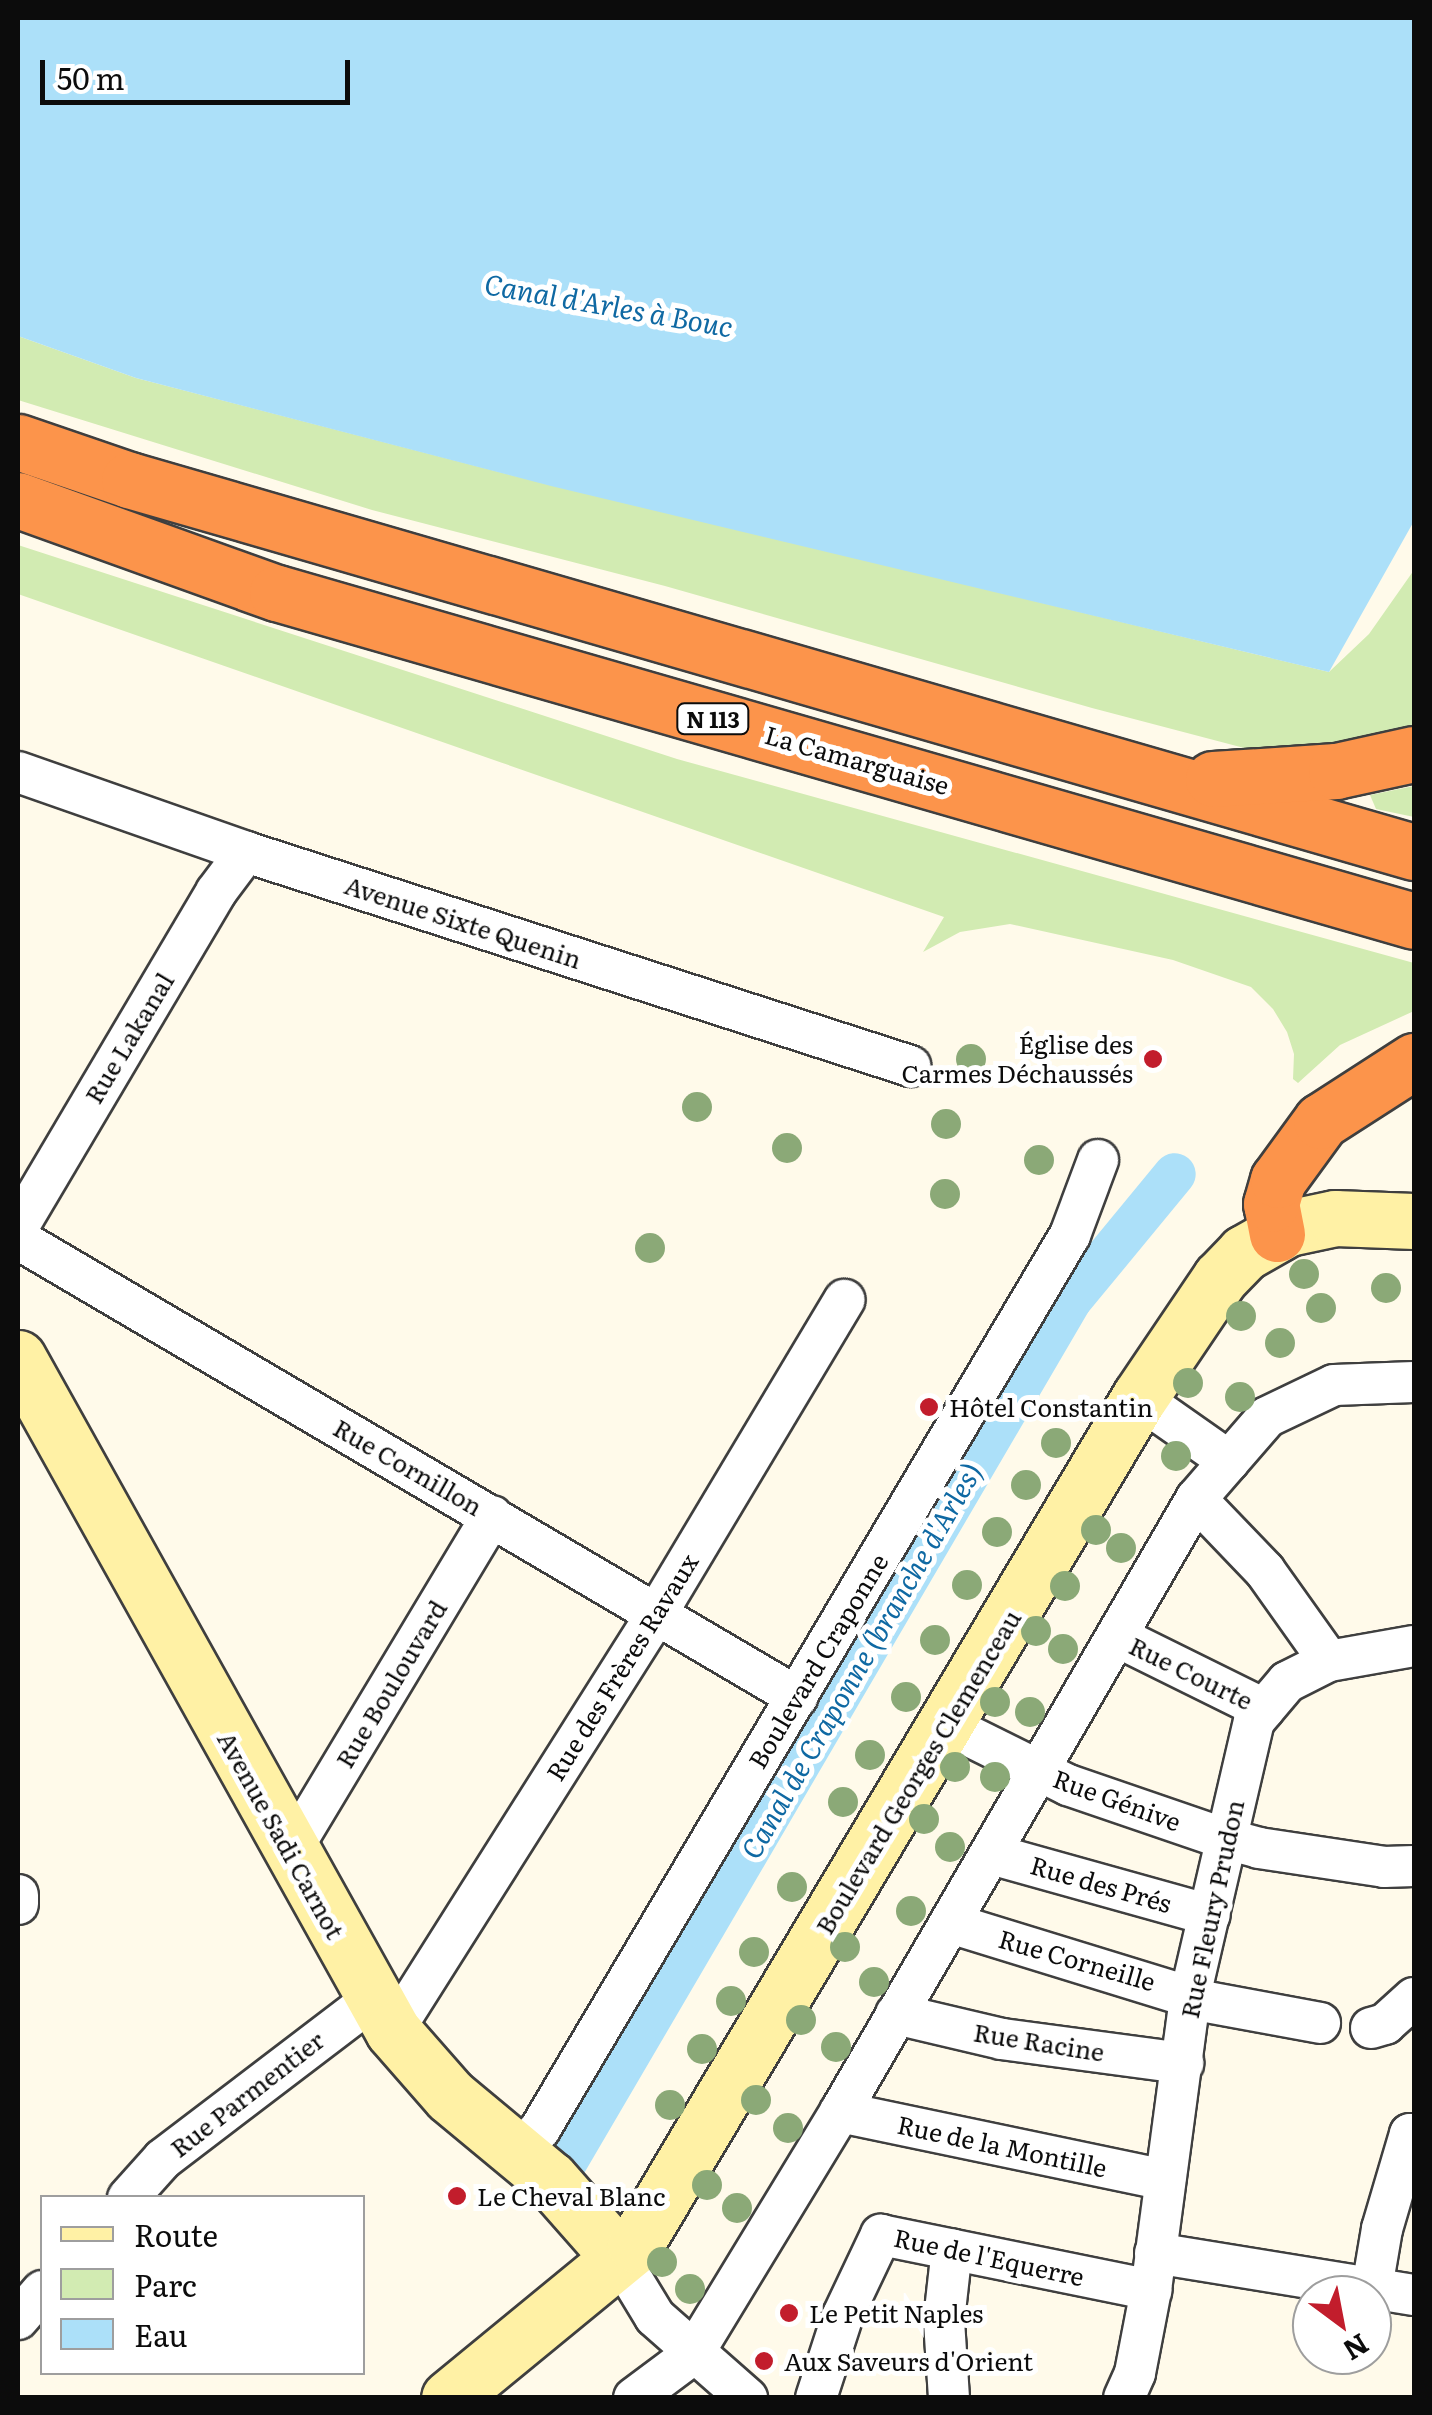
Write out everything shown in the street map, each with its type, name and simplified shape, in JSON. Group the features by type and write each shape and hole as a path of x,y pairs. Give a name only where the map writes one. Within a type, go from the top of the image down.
{"highway":[{"path":"18,442 129,480 1414,852"},
{"name":"La Camarguaise","path":"18,500 277,592 1414,921"},
{"path":"1170,781 1336,771 1414,754"},
{"path":"1277,1234 1272,1204 1278,1180 1320,1121 1414,1061"}],"main road":[{"name":"Boulevard Georges Clemenceau","path":"449,2398 634,2246 1140,1398 1220,1278 1244,1253 1277,1234 1335,1218 1414,1221"},
{"name":"Avenue Sadi Carnot","path":"18,1358 383,2015 450,2096 520,2152 618,2256"}],"street":[{"name":"Avenue Sixte Quenin","path":"18,772 246,852 910,1066"},
{"name":"Rue Lakanal","path":"18,1227 216,892 246,852"},
{"name":"Boulevard Craponne","path":"520,2152 540,2129 1070,1235 1098,1160"},
{"name":"Rue Cornillon","path":"18,1239 797,1697"},
{"name":"Rue des Frères Ravaux","path":"383,2015 657,1613 844,1300"},
{"path":"634,2398 693,2354 840,2112 1196,1499 1267,1417 1334,1385 1414,1382"},
{"path":"1140,1398 1229,1460"},
{"path":"1196,1499 1264,1571 1329,1661"},
{"name":"Rue Boulouvard","path":"290,1852 492,1516"},
{"name":"Rue Courte","path":"1118,1637 1264,1709"},
{"name":"Rue Fleury Prudon","path":"1117,2395 1135,2373 1153,2271 1190,1996 1254,1721 1287,1682 1329,1661 1414,1646"},
{"name":"Rue Génive","path":"947,1724 1038,1770 1226,1839 1366,1864 1414,1866"},
{"name":"Rue des Prés","path":"991,1854 1210,1915"},
{"name":"Rue Corneille","path":"950,1923 1190,1996 1320,2023"},
{"path":"1371,2028 1385,2024 1414,1998"},
{"name":"Rue Racine","path":"896,2014 1002,2039 1183,2063"},
{"name":"Rue Parmentier","path":"131,2195 162,2159 383,2015"},
{"name":"Rue de la Montille","path":"840,2112 1165,2180"},
{"path":"1374,2275 1382,2229 1410,2134 1414,2136"},
{"name":"Rue de l'Equerre","path":"816,2398 843,2315 881,2234 952,2250 1292,2282"},
{"path":"949,2398 944,2320 952,2250"},
{"path":"618,2256 655,2317 743,2397"},
{"path":"18,2319 40,2294"}],"green space":[{"path":"18,336 136,378 511,475 1329,672 1369,634 1414,570 1414,735 1267,754 665,586 372,510 18,400"},
{"path":"18,545 677,759 1414,963 1414,1011 1340,1045 1298,1083 1293,1079 1294,1054 1287,1032 1273,1009 1251,987 1173,960 1010,924 960,932 923,952 944,917 18,594"},
{"path":"1414,786 1414,817 1376,809 1370,795"}],"water":[{"name":"Canal d'Arles à Bouc","path":"18,18 1414,18 1414,521 1329,672 551,486 136,378 18,336"}],"waterway":[{"name":"Canal de Craponne (branche d'Arles)","path":"567,2161 1071,1300 1175,1174"}],"place":[{"name":"Église des Carmes Déchaussés","path":"1153,1059"},
{"name":"Hôtel Constantin","path":"929,1407"},
{"name":"Le Cheval Blanc","path":"457,2196"},
{"name":"Le Petit Naples","path":"789,2313"},
{"name":"Aux Saveurs d'Orient","path":"764,2361"}]}
